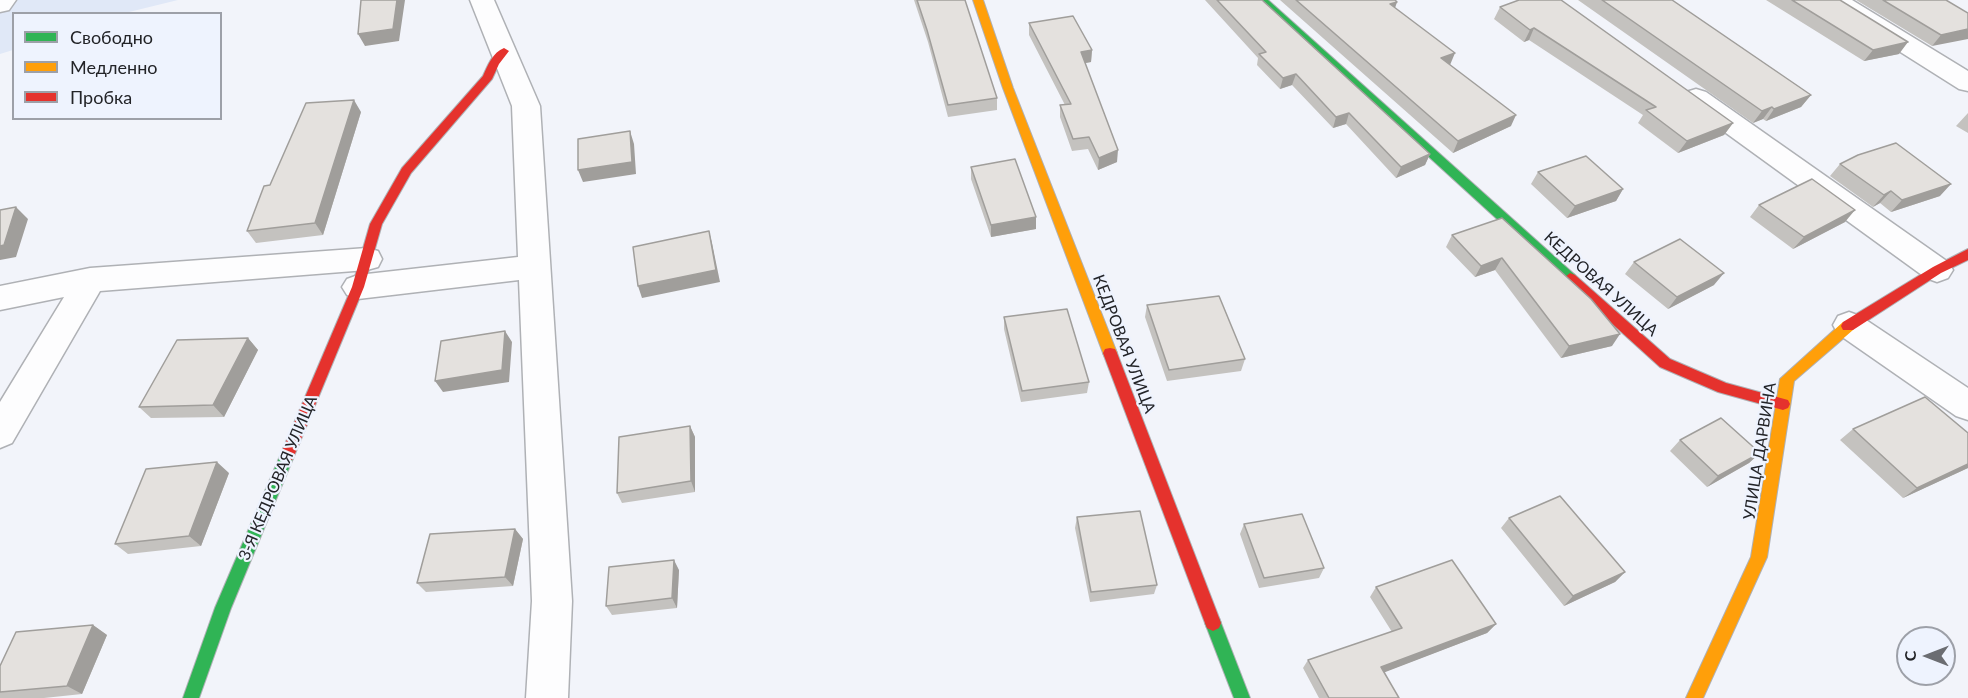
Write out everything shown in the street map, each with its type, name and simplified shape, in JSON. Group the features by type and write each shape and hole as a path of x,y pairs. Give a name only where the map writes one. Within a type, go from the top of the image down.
{"street":[{"path":"0,5 4,0"},
{"path":"482,0 526,106 552,601 547,698"},
{"name":"КЕДРОВАЯ УЛИЦА","path":"978,0 1008,88 1242,698"},
{"name":"КЕДРОВАЯ УЛИЦА","path":"1262,0 1665,363 1723,388 1783,404"},
{"path":"1835,0 1968,83"},
{"name":"3-Я КЕДРОВАЯ УЛИЦА","path":"191,698 223,608 363,273 376,224 406,171 488,77 494,63 504,51"},
{"path":"1675,83 1937,270"},
{"name":"УЛИЦА ДАРВИНА","path":"1694,698 1759,557 1787,379 1849,325 1937,270 1968,254"},
{"path":"0,298 90,280 534,267"},
{"path":"0,433 90,280"},
{"path":"1849,325 1968,406"}],"shaded area":[{"path":"0,0 178,0 129,12 12,12 12,50 0,54"}],"building":[{"path":"361,0 397,0 393,29 358,34"},
{"path":"917,0 965,0 997,98 948,105"},
{"path":"1217,0 1262,0 1430,154 1401,167 1349,113 1336,117 1296,74 1283,78 1259,54 1266,52"},
{"path":"1296,0 1395,0 1397,2 1390,4 1455,53 1441,58 1516,115 1458,141"},
{"path":"1519,0 1561,0 1733,123 1687,141 1646,110 1656,107 1534,28 1530,30 1500,7"},
{"path":"1602,0 1672,0 1811,95 1774,109 1772,107 1762,111"},
{"path":"1792,0 1840,0 1908,42 1873,50"},
{"path":"1883,0 1946,0 1968,13 1968,29 1941,35"},
{"path":"1073,16 1092,50 1081,52 1118,150 1099,158 1089,137 1073,139 1060,105 1071,104 1029,23"},
{"path":"354,100 315,223 247,231 264,186 270,185 306,103"},
{"path":"630,131 632,162 578,170 578,139"},
{"path":"1896,143 1951,184 1902,200 1891,191 1884,195 1840,164 1858,155"},
{"path":"1586,156 1623,189 1575,206 1538,172"},
{"path":"1015,159 1036,217 991,225 971,167"},
{"path":"1812,179 1855,210 1804,237 1759,205"},
{"path":"16,207 4,245 0,246 0,210"},
{"path":"1502,218 1591,299 1620,334 1569,346 1502,258 1481,266 1452,235"},
{"path":"709,231 716,270 638,286 633,247"},
{"path":"1680,239 1724,273 1677,297 1634,262"},
{"path":"1219,296 1245,359 1169,370 1147,305"},
{"path":"1067,309 1089,382 1022,391 1004,317"},
{"path":"505,331 502,370 435,381 441,341"},
{"path":"248,338 213,405 139,407 177,340"},
{"path":"1925,397 1968,433 1968,464 1917,488 1853,429"},
{"path":"1721,418 1760,453 1718,476 1680,440"},
{"path":"690,426 691,481 617,493 619,437"},
{"path":"217,462 189,536 115,544 146,469"},
{"path":"1560,496 1625,572 1573,596 1509,518"},
{"path":"1140,511 1157,585 1091,592 1077,517"},
{"path":"1302,514 1324,568 1264,578 1244,524"},
{"path":"515,529 505,577 417,583 430,534"},
{"path":"674,560 672,598 606,606 609,567"},
{"path":"1452,560 1496,624 1381,667 1399,698 1329,698 1308,660 1402,628 1376,587"},
{"path":"93,625 67,686 0,692 0,666 16,632"}],"traffic: fast":[{"path":"1262,0 1570,278"},
{"path":"191,698 223,608 287,456"},
{"path":"1213,623 1242,698"}],"traffic: slow":[{"path":"978,0 1008,88 1110,353"},
{"path":"1694,698 1759,557 1787,379 1848,326"}],"traffic: jam":[{"path":"287,456 358,287 376,224 406,171 488,77 494,63 504,51"},
{"path":"1848,326 1937,270 1968,254"},
{"path":"1570,278 1665,363 1723,388 1783,404"},
{"path":"1110,353 1213,623"}]}
